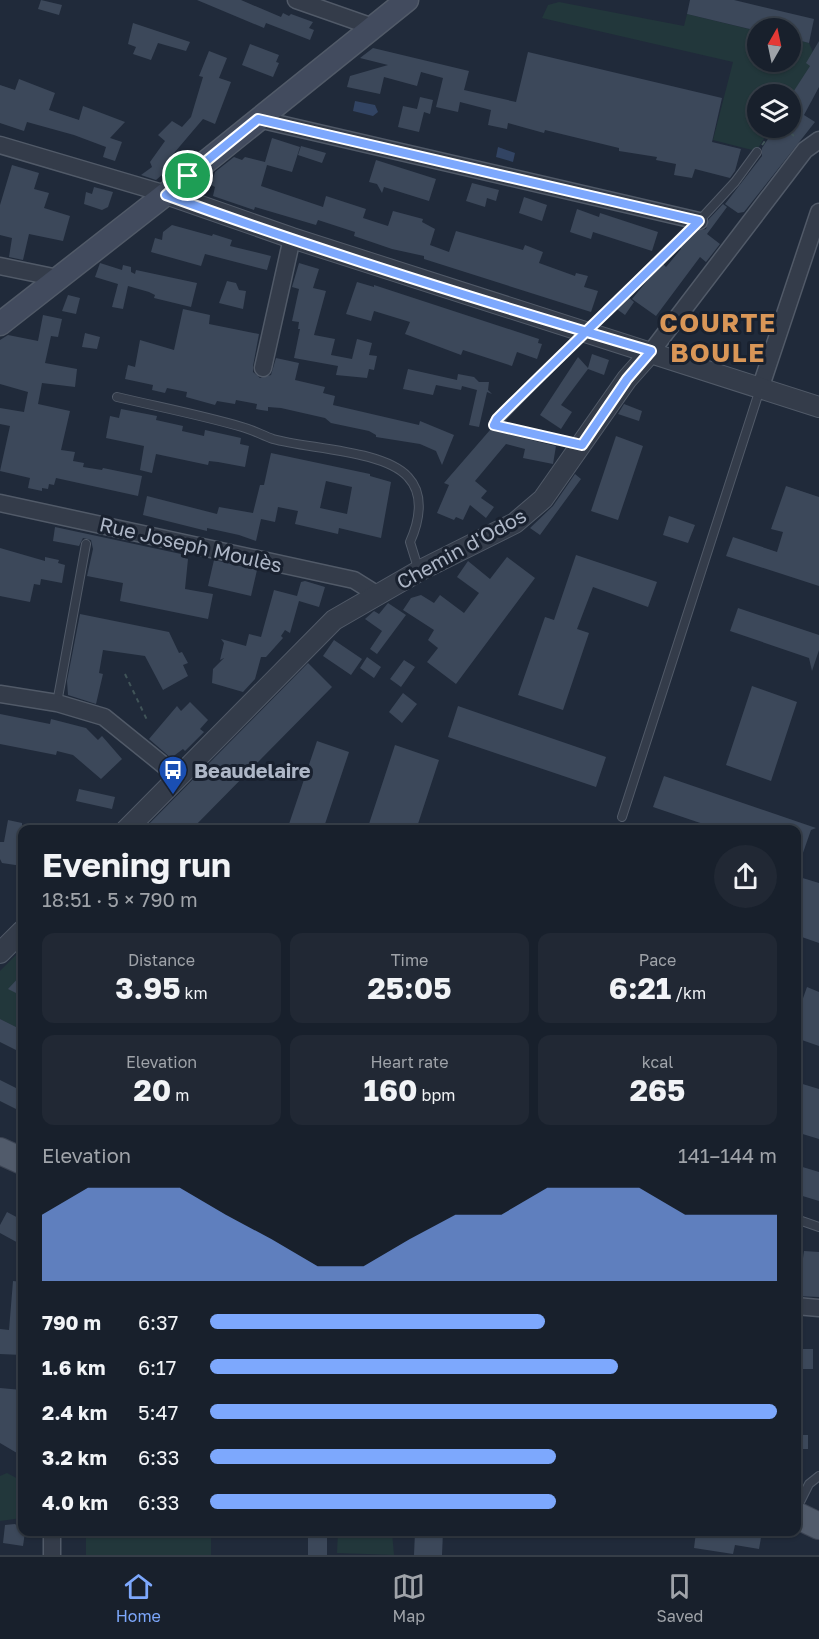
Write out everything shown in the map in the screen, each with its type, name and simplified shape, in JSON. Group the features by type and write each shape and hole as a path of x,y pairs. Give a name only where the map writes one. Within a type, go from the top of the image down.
{"main road":[{"path":"0,324 166,195 407,0"},
{"path":"0,1136 18,1145"},
{"path":"0,1151 18,1159"},
{"path":"803,1507 819,1526"}],"street":[{"path":"296,0 373,27"},
{"path":"258,119 699,221"},
{"name":"Chemin d'Odos","path":"131,825 334,620 419,571 514,523 543,499 627,379 805,150 819,140"},
{"path":"0,145 166,195 292,238 651,351 819,407"},
{"path":"760,389 819,212"},
{"path":"263,368 292,238"},
{"path":"0,266 58,278"},
{"name":"Rue Joseph Moulès","path":"0,503 354,580 378,595"},
{"path":"0,694 57,704 104,717 177,776"},
{"path":"0,954 18,935"},
{"path":"801,1306 819,1308"},
{"path":"52,1536 52,1555"}],"lane":[{"path":"699,221 735,182 757,152"},
{"path":"582,445 494,425 585,332"},
{"path":"622,817 760,389"},
{"path":"117,397 243,428 273,439 381,460 402,471 410,479 419,503 419,519 410,542 419,571"},
{"path":"57,704 86,544"},
{"path":"801,1221 819,1227"},
{"path":"803,1507 809,1484 819,1476"}],"path":[{"path":"757,152 768,138"},
{"path":"585,332 699,221"},
{"path":"125,674 148,723"}],"green space":[{"path":"559,2 684,26 687,14 747,29 747,72 801,72 801,41 809,43 813,52 818,53 799,84 747,84 747,138 764,138 756,151 713,140 733,62 542,18 548,5"},
{"path":"18,953 18,1028 0,1019 0,971"},
{"path":"7,1473 18,1479 18,1519 0,1521 0,1476"},
{"path":"86,1536 211,1536 211,1555 86,1555"},
{"path":"338,1536 392,1536 394,1555 337,1553"}],"water":[{"path":"355,101 375,105 378,112 373,116 353,111"},
{"path":"498,147 515,153 513,162 496,157"}],"building":[{"path":"41,0 62,5 59,15 38,9"},
{"path":"197,0 241,0 281,17 283,13 289,16 291,14 313,22 309,28 314,30 310,40 266,23 264,28"},
{"path":"690,0 734,0 814,19 809,43 801,41 801,18 747,18 747,28 687,14"},
{"path":"133,23 190,42 186,51 158,43 151,60 133,54 136,47 128,44"},
{"path":"819,41 819,87 804,115 815,122 744,212 738,213 725,204 762,156 762,148 769,138 801,138 801,84 798,84 810,66 806,63"},
{"path":"250,44 279,55 276,62 279,63 273,77 242,65"},
{"path":"373,48 469,71 464,90 516,102 528,52 722,98 712,142 741,149 735,171 730,178 695,169 692,178 674,175 676,164 656,160 657,157 619,151 619,148 545,130 544,133 508,123 507,129 488,125 491,110 460,102 458,112 436,107 443,78 421,72 417,86 384,77 380,94 347,87 350,76 388,65 360,58"},
{"path":"209,51 227,58 219,78 231,82 215,124 203,119 169,159 175,164 156,180 141,175 152,167 150,162 165,141 158,135 172,121 182,127 191,117 203,77 199,76"},
{"path":"19,79 55,93 49,110 79,120 83,106 125,122 110,138 122,142 115,161 103,157 106,147 74,135 27,122 24,131 0,123 0,85 15,90"},
{"path":"420,97 433,100 430,114 424,112 419,132 398,127 403,106 417,109"},
{"path":"272,138 300,147 292,172 267,165 261,186 323,207 326,196 366,209 363,218 388,226 393,211 423,219 422,222 435,229 430,245 449,252 456,231 523,250 525,245 543,252 539,263 575,276 576,273 588,276 584,287 598,291 591,312 424,259 424,256 392,249 354,236 355,232 318,220 316,225 255,207 254,210 213,196 215,187 211,185 215,172 234,157 265,162"},
{"path":"301,146 326,153 322,163 298,155"},
{"path":"376,160 436,179 429,201 384,187 382,193 377,184 369,182"},
{"path":"12,165 39,173 34,189 49,193 44,208 70,216 63,241 29,234 23,260 9,257 12,238 0,235 0,205"},
{"path":"472,183 499,190 496,201 487,198 485,207 466,201"},
{"path":"94,187 113,192 108,207 102,210 84,204 86,192 92,194"},
{"path":"524,197 547,205 542,221 519,213"},
{"path":"723,204 727,207 707,234 720,244 706,262 700,257 656,316 632,299 662,263 666,267 681,249 679,247 695,231 706,229 709,219"},
{"path":"577,209 599,217 600,213 658,232 652,251 593,232 591,239 570,232"},
{"path":"172,225 212,236 213,234 232,240 230,246 271,256 267,270 205,254 201,266 151,252 155,238 162,240 163,232"},
{"path":"100,263 122,270 123,265 131,267 131,272 135,274 136,270 197,283 191,307 154,298 155,295 149,292 128,286 123,309 112,307 118,284 95,277"},
{"path":"299,263 319,269 313,288 326,291 314,335 335,339 331,355 352,359 357,339 372,343 369,355 377,356 374,370 369,369 367,378 336,375 338,366 294,358 300,329 298,329 299,322 292,321 299,289 292,287"},
{"path":"227,281 236,283 239,290 246,291 243,309 219,303"},
{"path":"357,282 374,287 374,285 539,339 538,343 542,344 537,359 517,352 512,366 463,350 461,355 405,334 410,322 374,311 371,321 346,314"},
{"path":"68,295 80,298 76,314 62,311"},
{"path":"626,295 634,302 625,315 614,307"},
{"path":"183,309 210,315 209,324 259,334 253,372 260,378 271,375 276,358 299,363 295,380 325,387 323,393 335,396 333,405 419,425 420,421 454,435 442,465 436,451 420,444 376,437 369,431 331,423 325,418 281,408 268,407 268,411 256,409 257,404 236,400 235,404 217,401 215,405 186,397 187,392 167,388 165,393 152,390 153,385 125,379 128,365 135,367 140,340 174,350"},
{"path":"43,315 62,319 58,337 51,336 45,363 77,369 75,387 42,383 38,404 70,411 61,450 75,452 73,461 84,463 83,467 102,470 103,468 142,476 138,496 56,478 54,485 49,484 48,489 42,488 42,491 28,488 30,478 0,471 10,426 0,424 0,408 24,412 28,392 0,384 0,340 8,335 38,341"},
{"path":"85,333 100,337 97,349 82,347"},
{"path":"592,354 609,360 604,375 588,369 561,405 572,412 561,429 540,415 578,357 588,368"},
{"path":"408,369 457,380 458,374 474,377 479,382 489,382 488,390 492,394 487,392 479,427 469,425 477,390 462,386 461,390 436,385 433,395 403,389"},
{"path":"624,404 642,411 639,421 618,414"},
{"path":"121,409 157,416 156,420 183,426 182,431 204,436 205,430 241,438 240,444 249,446 245,467 209,461 208,465 156,454 152,473 140,470 144,446 106,438 110,416 119,418"},
{"path":"490,430 556,446 553,464 523,458 525,449 506,444 475,481 487,491 481,498 494,507 486,518 470,505 463,520 456,517 454,520 437,513 449,485 444,483"},
{"path":"616,436 643,446 618,520 591,511"},
{"path":"271,453 370,474 370,476 391,482 381,538 339,528 338,534 295,524 298,511 278,507 275,522 261,519 256,541 239,535 207,528 207,531 143,515 147,496 217,514 219,507 253,513 260,485 264,485","holes":["326,481 352,487 347,514 320,508"]},
{"path":"575,474 581,479 540,535 530,528 553,506"},
{"path":"786,486 819,497 819,586 726,556 733,537 777,552 783,532 771,529"},
{"path":"669,516 695,525 688,543 663,535"},
{"path":"55,527 181,554 181,557 188,559 185,589 213,594 208,619 120,601 123,583 87,576 93,549 91,540 83,538 79,546 53,541"},
{"path":"0,548 45,561 45,557 59,560 58,563 65,565 62,583 41,579 40,585 34,584 30,602 0,596"},
{"path":"576,555 657,582 648,607 593,587 577,629 589,633 563,710 518,695 545,617 554,620"},
{"path":"507,557 535,578 456,684 427,662 438,648 428,640 434,630 403,610 411,598 421,595 434,603 440,595 464,613 479,593 457,577 468,561 490,579"},
{"path":"214,560 257,570 251,596 208,586"},
{"path":"301,582 325,587 319,607 299,601 290,633 285,630 281,636 283,638 266,657 261,657 255,679 243,692 212,683 213,669 224,658 220,660 224,643 221,639 246,646 249,634 261,637 274,590 297,596"},
{"path":"388,603 406,615 377,654 370,649 382,631 365,619 374,611 379,614"},
{"path":"738,608 819,635 819,650 812,671 809,658 730,631"},
{"path":"80,614 169,632 179,653 182,652 188,663 183,665 188,676 163,690 145,656 103,650 99,673 103,674 96,704 68,695 67,681"},
{"path":"334,640 362,659 351,675 323,656"},
{"path":"367,657 381,667 374,678 360,668"},
{"path":"404,660 415,667 401,687 390,679"},
{"path":"308,663 332,687 196,825 148,825"},
{"path":"752,686 797,702 771,781 726,765"},
{"path":"403,693 417,704 402,723 389,712"},
{"path":"190,702 208,720 200,729 204,732 185,751 183,749 171,758 149,739 177,706 181,711"},
{"path":"458,706 606,757 596,787 448,737"},
{"path":"0,714 50,724 51,719 86,728 98,740 102,736 122,759 101,779 73,755 57,751 56,755 0,744"},
{"path":"317,741 349,752 325,825 289,825"},
{"path":"395,745 439,760 418,825 369,825"},
{"path":"664,776 816,828 811,830 801,858 801,825 706,825 653,807"},
{"path":"79,789 115,797 112,809 76,801"},
{"path":"8,820 22,823 18,825 18,865 2,863 0,842 4,842"},
{"path":"801,878 819,883 819,943 801,937"},
{"path":"18,978 18,994 8,989"},
{"path":"807,987 819,992 819,1046 801,1040 801,1004"},
{"path":"0,1019 18,1028 18,1051 0,1042"},
{"path":"0,1080 18,1089 18,1110 0,1101"},
{"path":"801,1084 819,1089 819,1139 801,1134"},
{"path":"801,1167 819,1172 819,1201 801,1196"},
{"path":"7,1212 18,1218 18,1243 0,1233 0,1225"},
{"path":"804,1251 819,1252 819,1297 801,1296 801,1258 803,1258"},
{"path":"13,1281 18,1282 18,1355 0,1354 0,1329 9,1330"},
{"path":"801,1349 813,1349 813,1369 801,1369"},
{"path":"0,1388 18,1390 18,1454 0,1443"},
{"path":"801,1435 808,1435 808,1449 801,1449"},
{"path":"15,1524 18,1526 18,1536 24,1536 23,1546 3,1543 5,1525"},
{"path":"308,1536 327,1536 327,1555 308,1555"},
{"path":"415,1536 443,1536 442,1555 414,1555"},
{"path":"696,1536 761,1536 759,1549 735,1545 733,1554 694,1548"}],"place":[{"name":"Beaudelaire","path":"173,796"}],"district":[{"name":"COURTE BOULE","path":"718,337"}],"route":[{"path":"188,176 166,195 292,238 585,332 651,351 627,379 582,445 494,425 497,419 585,332 664,258 699,221 258,119 188,176"}]}
